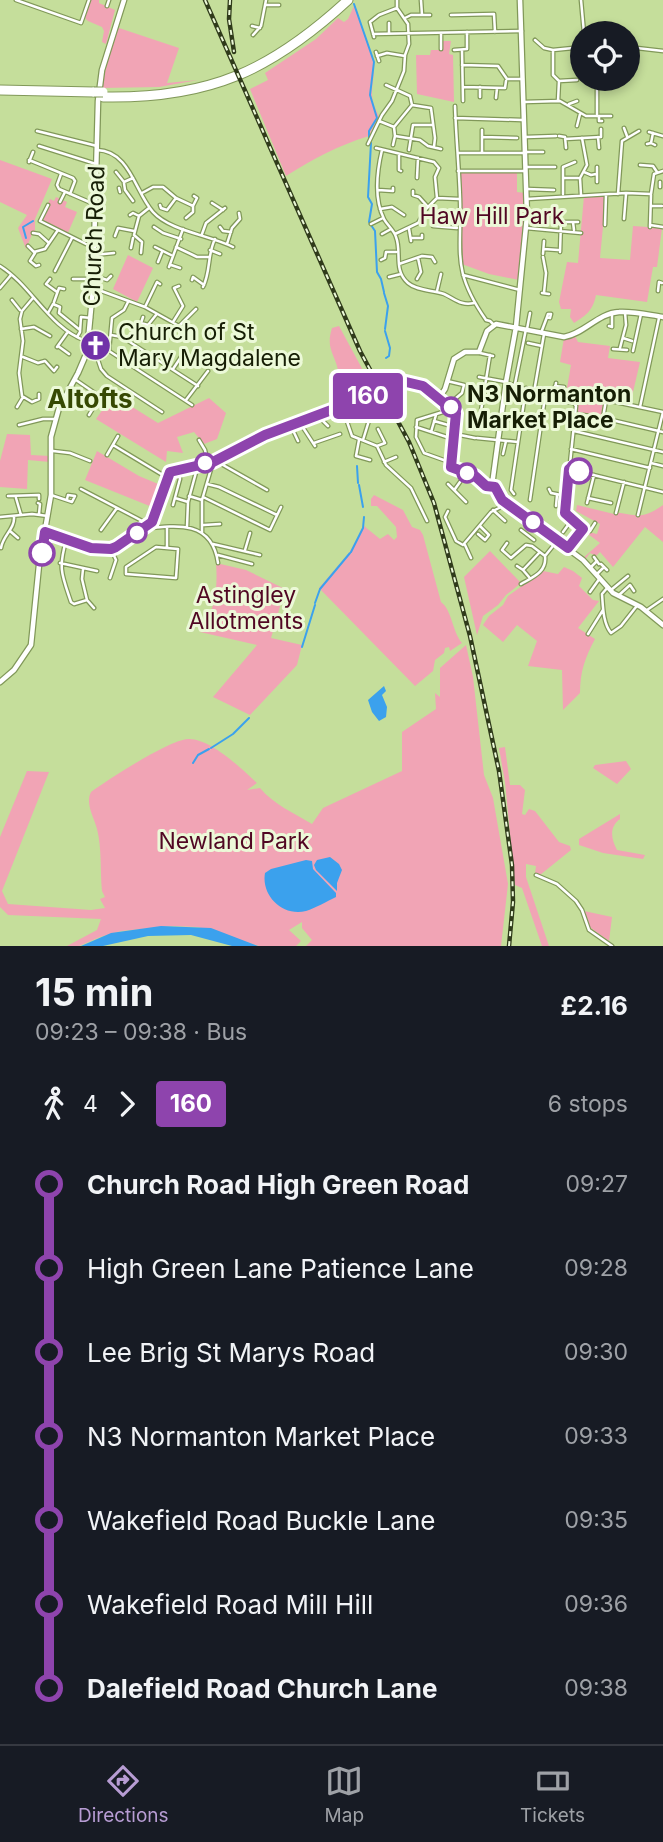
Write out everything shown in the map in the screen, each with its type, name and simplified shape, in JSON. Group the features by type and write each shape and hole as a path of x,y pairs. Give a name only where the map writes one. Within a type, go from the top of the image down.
{"highway":[{"path":"99,95 157,91 218,79 246,68 298,38 341,0"},
{"path":"0,92 141,97 189,92 242,75 290,48 314,31 348,0"}],"street":[{"path":"16,0 81,23 89,0"},
{"path":"107,6 109,0"},
{"name":"Church Road","path":"0,682 14,670 31,645 38,576 51,495 50,450 55,419 87,352 89,342 92,318 98,101 102,70 124,0"},
{"path":"254,35 260,28 266,0"},
{"path":"368,144 392,101 404,71 409,46 408,33 405,18 397,8 397,0"},
{"path":"421,0 422,15"},
{"path":"464,544 494,510 497,439 520,289 526,228 527,169 520,0"},
{"path":"581,0 583,21"},
{"path":"266,5 279,5"},
{"path":"397,8 370,22 373,36 389,33 522,31"},
{"path":"451,15 494,14 495,32"},
{"path":"405,18 411,15 430,15"},
{"path":"389,23 389,33"},
{"path":"252,26 260,28"},
{"path":"454,50 468,47 467,32"},
{"path":"441,33 441,49"},
{"path":"535,40 552,53 570,50"},
{"path":"640,48 663,51"},
{"path":"462,50 463,101"},
{"path":"552,53 553,75 559,81 558,101"},
{"path":"379,61 377,54 405,56"},
{"path":"462,65 498,66 507,79 505,88 463,87"},
{"path":"507,79 523,79"},
{"path":"559,81 570,80"},
{"path":"386,85 410,96 412,106"},
{"path":"480,87 480,97"},
{"path":"496,98 497,88"},
{"path":"597,91 598,116 599,121 602,121"},
{"path":"524,102 558,101 569,104 580,114 611,116"},
{"path":"569,104 578,102"},
{"path":"412,106 431,108 434,147"},
{"path":"393,145 394,127 412,106"},
{"path":"455,106 460,199 459,265 474,303 486,320 487,330 479,352"},
{"path":"577,126 580,114"},
{"path":"455,118 525,120"},
{"path":"379,121 394,127"},
{"path":"409,150 414,124 433,125"},
{"path":"624,128 627,136"},
{"path":"599,148 601,129"},
{"path":"482,130 482,153"},
{"path":"37,131 97,148 115,156 133,177 149,208 163,221 233,247"},
{"path":"618,194 622,141 639,131"},
{"path":"651,144 651,132 663,136"},
{"path":"395,136 441,149"},
{"path":"526,136 564,136 565,139 600,137"},
{"path":"482,137 517,138"},
{"path":"581,197 580,178 586,161 582,138"},
{"path":"565,139 566,148"},
{"path":"39,146 97,164"},
{"path":"376,148 430,160 439,168 445,169"},
{"path":"383,150 378,190 380,209 395,234 401,274 411,286 437,291 460,303 474,303"},
{"path":"33,152 29,161 74,179 70,194"},
{"path":"457,153 543,152"},
{"path":"400,153 398,165 401,171"},
{"path":"567,156 570,163"},
{"path":"417,178 418,158"},
{"path":"613,159 621,160"},
{"path":"563,194 564,167 575,162"},
{"path":"641,165 653,166 657,172"},
{"path":"548,167 548,175"},
{"path":"458,171 555,167"},
{"path":"597,167 597,182"},
{"path":"395,234 420,221 428,207 434,203 437,198 435,177 439,168"},
{"path":"663,170 654,176 650,194 650,226 663,227"},
{"path":"61,172 57,185 65,192 96,205"},
{"path":"584,172 596,174"},
{"path":"116,175 120,187 130,199"},
{"path":"120,187 133,177"},
{"path":"564,178 580,178"},
{"path":"653,184 660,185"},
{"path":"142,193 160,187 192,206"},
{"path":"378,190 393,191 393,188"},
{"path":"527,190 554,190"},
{"path":"413,191 413,195 419,197 428,207"},
{"path":"60,201 65,192"},
{"path":"625,217 626,193"},
{"path":"527,199 650,194"},
{"path":"605,225 606,195"},
{"path":"188,219 197,200 194,197"},
{"path":"159,207 168,211 176,198"},
{"path":"437,198 460,199"},
{"path":"202,234 206,223 224,209 212,203"},
{"path":"434,203 439,206"},
{"path":"652,206 662,206"},
{"path":"46,207 40,221 94,248"},
{"path":"380,209 393,207 402,214"},
{"path":"131,248 139,216 149,208"},
{"path":"131,214 139,216"},
{"path":"227,244 241,214"},
{"path":"371,224 383,218"},
{"path":"544,249 559,251 562,220 578,222"},
{"path":"573,222 574,230"},
{"path":"114,224 118,228 135,231"},
{"path":"155,226 162,235 181,239"},
{"path":"433,226 459,228"},
{"path":"220,227 223,231 231,232"},
{"path":"115,236 118,228"},
{"path":"526,228 581,233"},
{"path":"179,270 169,265 183,229"},
{"path":"384,232 391,229"},
{"path":"409,229 411,239 422,238 422,235"},
{"path":"37,267 28,262 34,252 45,249 58,230"},
{"path":"34,232 49,243"},
{"path":"134,237 141,240 143,252"},
{"path":"55,272 72,238"},
{"path":"192,280 193,277 203,286 209,272 210,250 215,239"},
{"path":"544,241 545,293"},
{"path":"29,247 34,252"},
{"path":"156,247 172,256"},
{"path":"176,247 197,257 209,257"},
{"path":"210,250 220,254"},
{"path":"158,262 163,251"},
{"path":"383,260 385,251 397,252"},
{"path":"94,255 113,255"},
{"path":"398,264 422,256 436,259"},
{"path":"418,258 421,265 419,279"},
{"path":"0,267 11,274 67,332 89,342"},
{"path":"76,272 74,279 107,280 111,276"},
{"path":"2,289 11,274"},
{"path":"389,277 401,274"},
{"path":"437,291 441,274"},
{"path":"462,275 520,289"},
{"path":"50,278 46,284 57,292"},
{"path":"145,307 157,282 160,284"},
{"path":"660,290 659,282 662,283"},
{"path":"173,323 183,306 174,288 178,286"},
{"path":"48,313 59,288 64,289"},
{"path":"91,290 110,293 145,307 179,326 196,309"},
{"path":"17,406 23,397 19,373 23,341 19,323 22,311 33,298"},
{"path":"9,306 13,301 22,311"},
{"path":"109,351 113,316 124,310 128,302"},
{"path":"53,304 60,307 59,313 80,330"},
{"path":"620,348 626,324 625,312"},
{"path":"515,384 530,313"},
{"path":"487,330 502,324 564,337 612,313 661,317 640,407"},
{"path":"609,326 612,327 612,313"},
{"path":"148,325 157,314"},
{"path":"613,349 631,351 641,314"},
{"path":"77,337 81,317 92,318"},
{"path":"141,323 142,317"},
{"path":"534,392 547,317"},
{"path":"486,320 494,325"},
{"path":"34,327 36,321"},
{"path":"135,322 148,325"},
{"path":"148,325 151,332 161,331"},
{"path":"21,329 34,327 49,336 43,340"},
{"path":"67,332 57,346 69,354"},
{"path":"111,335 122,337 198,386"},
{"path":"623,338 632,341"},
{"path":"528,343 542,346"},
{"path":"87,352 97,356 109,351"},
{"path":"109,351 192,405"},
{"path":"439,398 456,356 466,352 492,356 480,417"},
{"path":"173,370 183,354"},
{"path":"97,356 99,366 107,376 162,412"},
{"path":"22,357 38,365 45,361 54,371 57,368"},
{"path":"186,400 208,371"},
{"path":"479,377 515,384 553,400 574,403 576,414 565,513 590,531 596,523"},
{"path":"75,379 108,402"},
{"path":"447,381 464,384 462,393 455,399 451,465"},
{"path":"45,532 91,548 111,549 150,524 170,472 212,462 256,439 363,400 386,388 410,382 423,386 455,410"},
{"path":"553,400 556,385 564,387"},
{"path":"514,494 511,490 527,388"},
{"path":"67,393 78,400"},
{"path":"23,397 32,402 37,401 40,396"},
{"path":"89,413 100,396"},
{"path":"530,500 545,397"},
{"path":"363,400 371,414"},
{"path":"603,418 606,400 663,412 661,431 638,515"},
{"path":"342,407 352,436 377,446 385,443 378,429"},
{"path":"346,419 355,415 353,410"},
{"path":"370,460 356,456 371,414 376,411"},
{"path":"446,411 417,420 416,437 426,455 475,476 494,489 591,567 609,589 647,610 663,625"},
{"path":"431,432 436,414"},
{"path":"576,414 661,431"},
{"path":"318,416 327,425"},
{"path":"490,417 521,421"},
{"path":"19,425 55,419"},
{"path":"435,421 455,428"},
{"path":"300,423 314,444 340,433"},
{"path":"291,426 298,441"},
{"path":"416,427 454,437 518,442"},
{"path":"436,433 438,428"},
{"path":"574,431 663,452"},
{"path":"107,455 118,436"},
{"path":"199,440 212,462 203,499 202,533"},
{"path":"503,454 506,441"},
{"path":"113,445 166,477"},
{"path":"377,446 384,462 411,488 417,506 427,521"},
{"path":"571,449 650,466 663,466"},
{"path":"50,450 70,453 90,461"},
{"path":"384,462 396,457"},
{"path":"212,462 267,490"},
{"path":"187,527 189,496 198,465"},
{"path":"173,505 180,479 178,468"},
{"path":"569,469 663,492"},
{"path":"587,503 594,475"},
{"path":"455,489 460,482"},
{"path":"616,513 624,482"},
{"path":"207,484 219,487 277,515"},
{"path":"448,484 466,502"},
{"path":"81,488 156,527"},
{"path":"549,498 550,491 567,496"},
{"path":"8,496 39,495 39,514"},
{"path":"51,495 66,499"},
{"path":"556,506 557,495"},
{"path":"16,496 21,515"},
{"path":"189,496 203,499 270,530 281,507"},
{"path":"175,498 188,502"},
{"path":"588,498 611,503"},
{"path":"102,529 117,508"},
{"path":"494,510 506,521"},
{"path":"448,511 445,517 456,541 464,544"},
{"path":"0,517 39,514 48,516"},
{"path":"1,545 15,522 14,516"},
{"path":"213,518 214,524"},
{"path":"563,532 572,519"},
{"path":"204,525 220,524"},
{"path":"478,534 485,540 489,535 480,526"},
{"path":"167,527 167,548"},
{"path":"143,529 187,527 202,533 213,544 218,563"},
{"path":"568,548 583,528"},
{"path":"10,530 17,536"},
{"path":"507,543 502,550 511,558 522,546 530,545 535,539 521,530"},
{"path":"244,551 250,533"},
{"path":"67,538 60,563 71,602 74,604 86,600"},
{"path":"521,584 541,572 545,566 545,556 558,540"},
{"path":"213,544 261,555"},
{"path":"464,544 471,558"},
{"path":"530,545 545,556"},
{"path":"167,548 179,550 176,578 129,576 125,573 126,567 152,549 167,548"},
{"path":"110,577 116,560 111,549"},
{"path":"523,570 539,553"},
{"path":"217,555 252,564"},
{"path":"60,563 98,571"},
{"path":"590,592 601,564 591,567"},
{"path":"517,567 529,575"},
{"path":"83,569 86,600 94,607"},
{"path":"628,576 602,594 606,625 611,634 630,616 637,605"},
{"path":"618,596 630,585 634,590"},
{"path":"647,610 663,599"},
{"path":"588,634 604,610"},
{"path":"537,875 557,884 576,901 582,910 587,928 612,946"}],"green space":[{"path":"91,0 99,0 99,3 115,10 106,44 102,42 102,27 85,18"},
{"path":"354,6 373,61 372,93 379,116 369,136 326,153 286,176 250,89 268,80 265,73 316,39 338,18 344,22 348,19"},
{"path":"116,27 179,48 167,83 198,80 159,87 101,88"},
{"path":"443,41 451,41 449,54 453,55 454,102 417,94 416,55 430,55 431,50 442,50"},
{"path":"0,160 52,179 35,219 35,233 32,234 26,249 18,228 27,215 0,202"},
{"name":"Haw Hill Park","path":"459,172 517,172 517,192 525,193 519,280 489,274 459,263"},
{"path":"606,195 600,258 630,260 633,226 662,228 657,267 653,267 647,302 596,295 589,312 574,323 570,317 571,309 561,309 559,302 567,262 578,263 584,196"},
{"path":"56,197 67,202 65,207 77,212 67,235 40,221 50,199 54,201"},
{"path":"128,255 153,268 137,302 113,289"},
{"path":"339,326 372,387 343,398 330,342 332,328"},
{"path":"575,336 578,342 610,346 608,358 640,362 630,405 606,400 603,418 576,414 579,391 567,388 571,365 560,362 564,338"},
{"path":"113,395 158,423 209,398 226,413 217,439 204,444 194,432 177,437 183,453 167,451 166,462 96,419"},
{"path":"7,434 30,435 31,455 50,456 50,462 28,460 27,489 0,487 0,461"},
{"path":"97,451 139,476 163,486 157,509 85,480"},
{"path":"374,495 403,510 412,527 420,530 423,535 441,602 448,610 462,643 450,651 449,647 445,648 444,653 435,660 433,671 415,686 319,588 349,553 364,526 380,539 388,534 394,540 397,537 396,527 377,506 371,506"},
{"path":"577,505 614,514 640,515 650,513 663,505 663,542 645,527 613,567 600,552 596,556 590,553 584,561 582,559 600,543 584,531 597,534 600,524 576,511"},
{"path":"490,551 521,583 483,616 477,635 464,577"},
{"name":"Astingley Allotments","path":"216,563 246,570 285,589 271,638 302,645 297,665 250,715 213,697 257,645 200,632 214,599"},
{"path":"564,567 582,578 579,586 593,600 599,601 578,628 595,639 584,665 580,693 563,710 562,670 528,666 537,641 517,625 503,642 483,625 508,596 543,571 558,574"},
{"name":"Newland Park","path":"466,645 473,677 484,775 493,798 508,884 501,946 306,946 312,940 302,928 302,922 289,930 301,941 296,946 259,946 198,927 172,926 121,931 79,946 67,946 97,930 101,919 8,915 0,907 0,837 27,771 49,772 2,891 8,904 91,910 105,908 100,899 105,897 102,891 99,836 89,806 91,792 167,746 188,739 197,740 225,755 257,783 247,790 260,788 277,804 312,824 323,808 402,771 402,732 436,709 435,693 440,697 440,668"},
{"path":"505,747 510,785 520,785 525,790 522,814 525,815 529,809 535,811 559,842 570,846 571,850 540,875 535,874 536,866 526,864 526,877 549,946 542,946 522,888 515,885 499,748"},
{"path":"626,761 631,769 617,784 593,768 595,765"},
{"path":"620,814 612,833 617,850 645,855 643,859 603,853 579,845 579,839"},
{"path":"584,911 612,917 609,941 588,926"}],"water":[{"path":"384,686 386,691 382,695 387,707 386,717 379,721 368,700"},
{"path":"330,857 342,870 337,891 314,865 317,860"},
{"path":"306,860 312,861 313,869 336,893 336,897 306,911 289,911 270,896 266,889 265,873"},
{"path":"161,926 211,928 258,946 232,946 191,935 148,936 103,946 81,946 111,933"}],"waterway":[{"path":"354,4 374,62 370,95 377,118 369,131 369,138"},
{"path":"371,143 368,197 372,204 369,222 375,231 377,272 384,292"},
{"path":"26,238 23,227 33,221"},
{"path":"384,293 388,306 385,329"},
{"path":"385,331 390,348 386,358"},
{"path":"357,466 358,483"},
{"path":"359,485 363,507"},
{"path":"351,552 363,528 364,517"},
{"path":"320,589 350,553"},
{"path":"315,603 320,589"},
{"path":"302,647 315,605"},
{"path":"211,748 233,734 249,718"},
{"path":"193,763 198,755 209,749"}],"railway":[{"path":"205,0 360,351 409,442 434,503 470,636 499,771 512,865 513,902 509,946"},
{"path":"230,0 229,19 234,52"}],"bus line":[{"name":"160","path":"42,553 45,532 91,548 116,547 152,522 170,472 213,462 265,435 406,382 423,386 454,409 457,417 451,467 475,476 486,486 495,487 502,500 568,548 583,529 565,513 569,469 579,471"}],"place":[{"name":"Church of St Mary Magdalene","path":"95,345"},
{"name":"N3 Normanton Market Place","path":"451,407"}],"district":[{"name":"Altofts","path":"90,399"}]}
